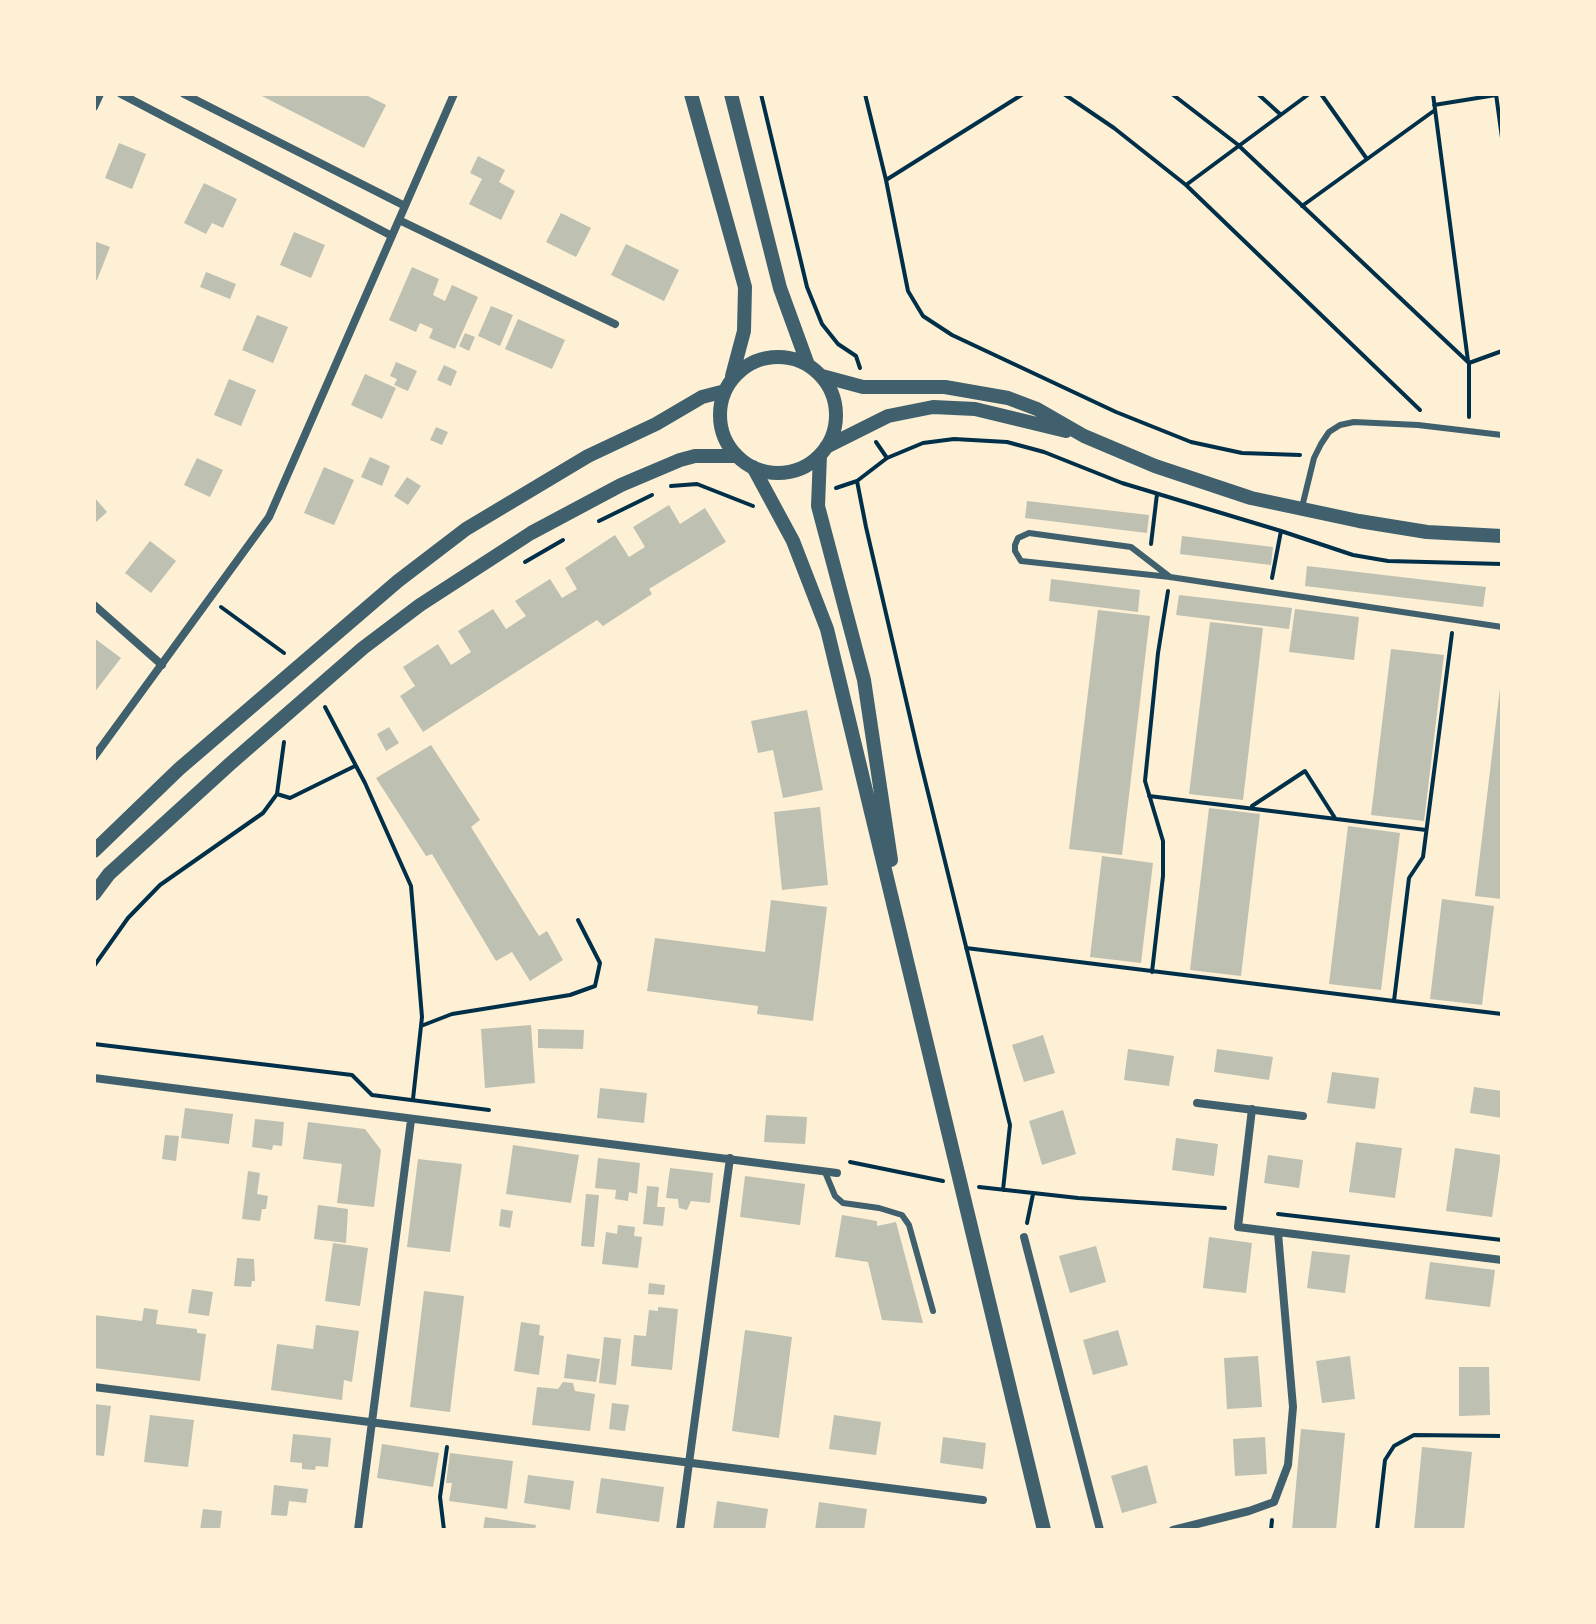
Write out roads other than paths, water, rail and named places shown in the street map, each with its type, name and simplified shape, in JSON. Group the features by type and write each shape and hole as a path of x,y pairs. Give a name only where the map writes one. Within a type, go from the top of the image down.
{"street":[{"path":"94,107 100,94"},
{"path":"121,94 392,236"},
{"path":"184,94 405,206"},
{"path":"691,94 745,287 744,331 722,402 721,425 737,456 765,471 789,472 867,426 909,410 955,407 999,414 1084,436"},
{"path":"731,94 780,288 808,365"},
{"path":"94,757 269,517 451,95"},
{"path":"399,220 615,324"},
{"path":"94,851 179,769 398,581 466,529 588,456 728,386 749,365 772,357 785,357 808,365 822,376 832,392 836,411 834,430 823,451 817,495 864,680 901,936"},
{"path":"822,376 863,387 945,387 1008,398 1037,409 1084,436 1174,474 1251,498 1427,532 1502,536"},
{"path":"94,894 109,874 231,763 363,648 420,605 531,533 635,478 695,456 737,456"},
{"path":"753,467 793,541 827,629 1044,1530"},
{"path":"94,605 162,665"},
{"path":"94,1078 837,1173"},
{"path":"1197,1103 1303,1116"},
{"path":"1252,1109 1238,1227 1502,1260"},
{"path":"358,1530 411,1120"},
{"path":"680,1530 730,1158"},
{"path":"1173,1530 1274,1502 1288,1465 1293,1407 1278,1233"},
{"path":"1024,1237 1100,1530"},
{"path":"94,1387 983,1500"}],"lane":[{"path":"1301,510 1314,458 1329,432 1340,425 1354,422 1418,425 1502,435"},
{"path":"1170,577 1131,547 1029,533 1018,538 1015,545 1021,561 1170,577 1502,627"},
{"path":"825,1172 835,1196 843,1203 902,1215 909,1225 933,1311"}]}
